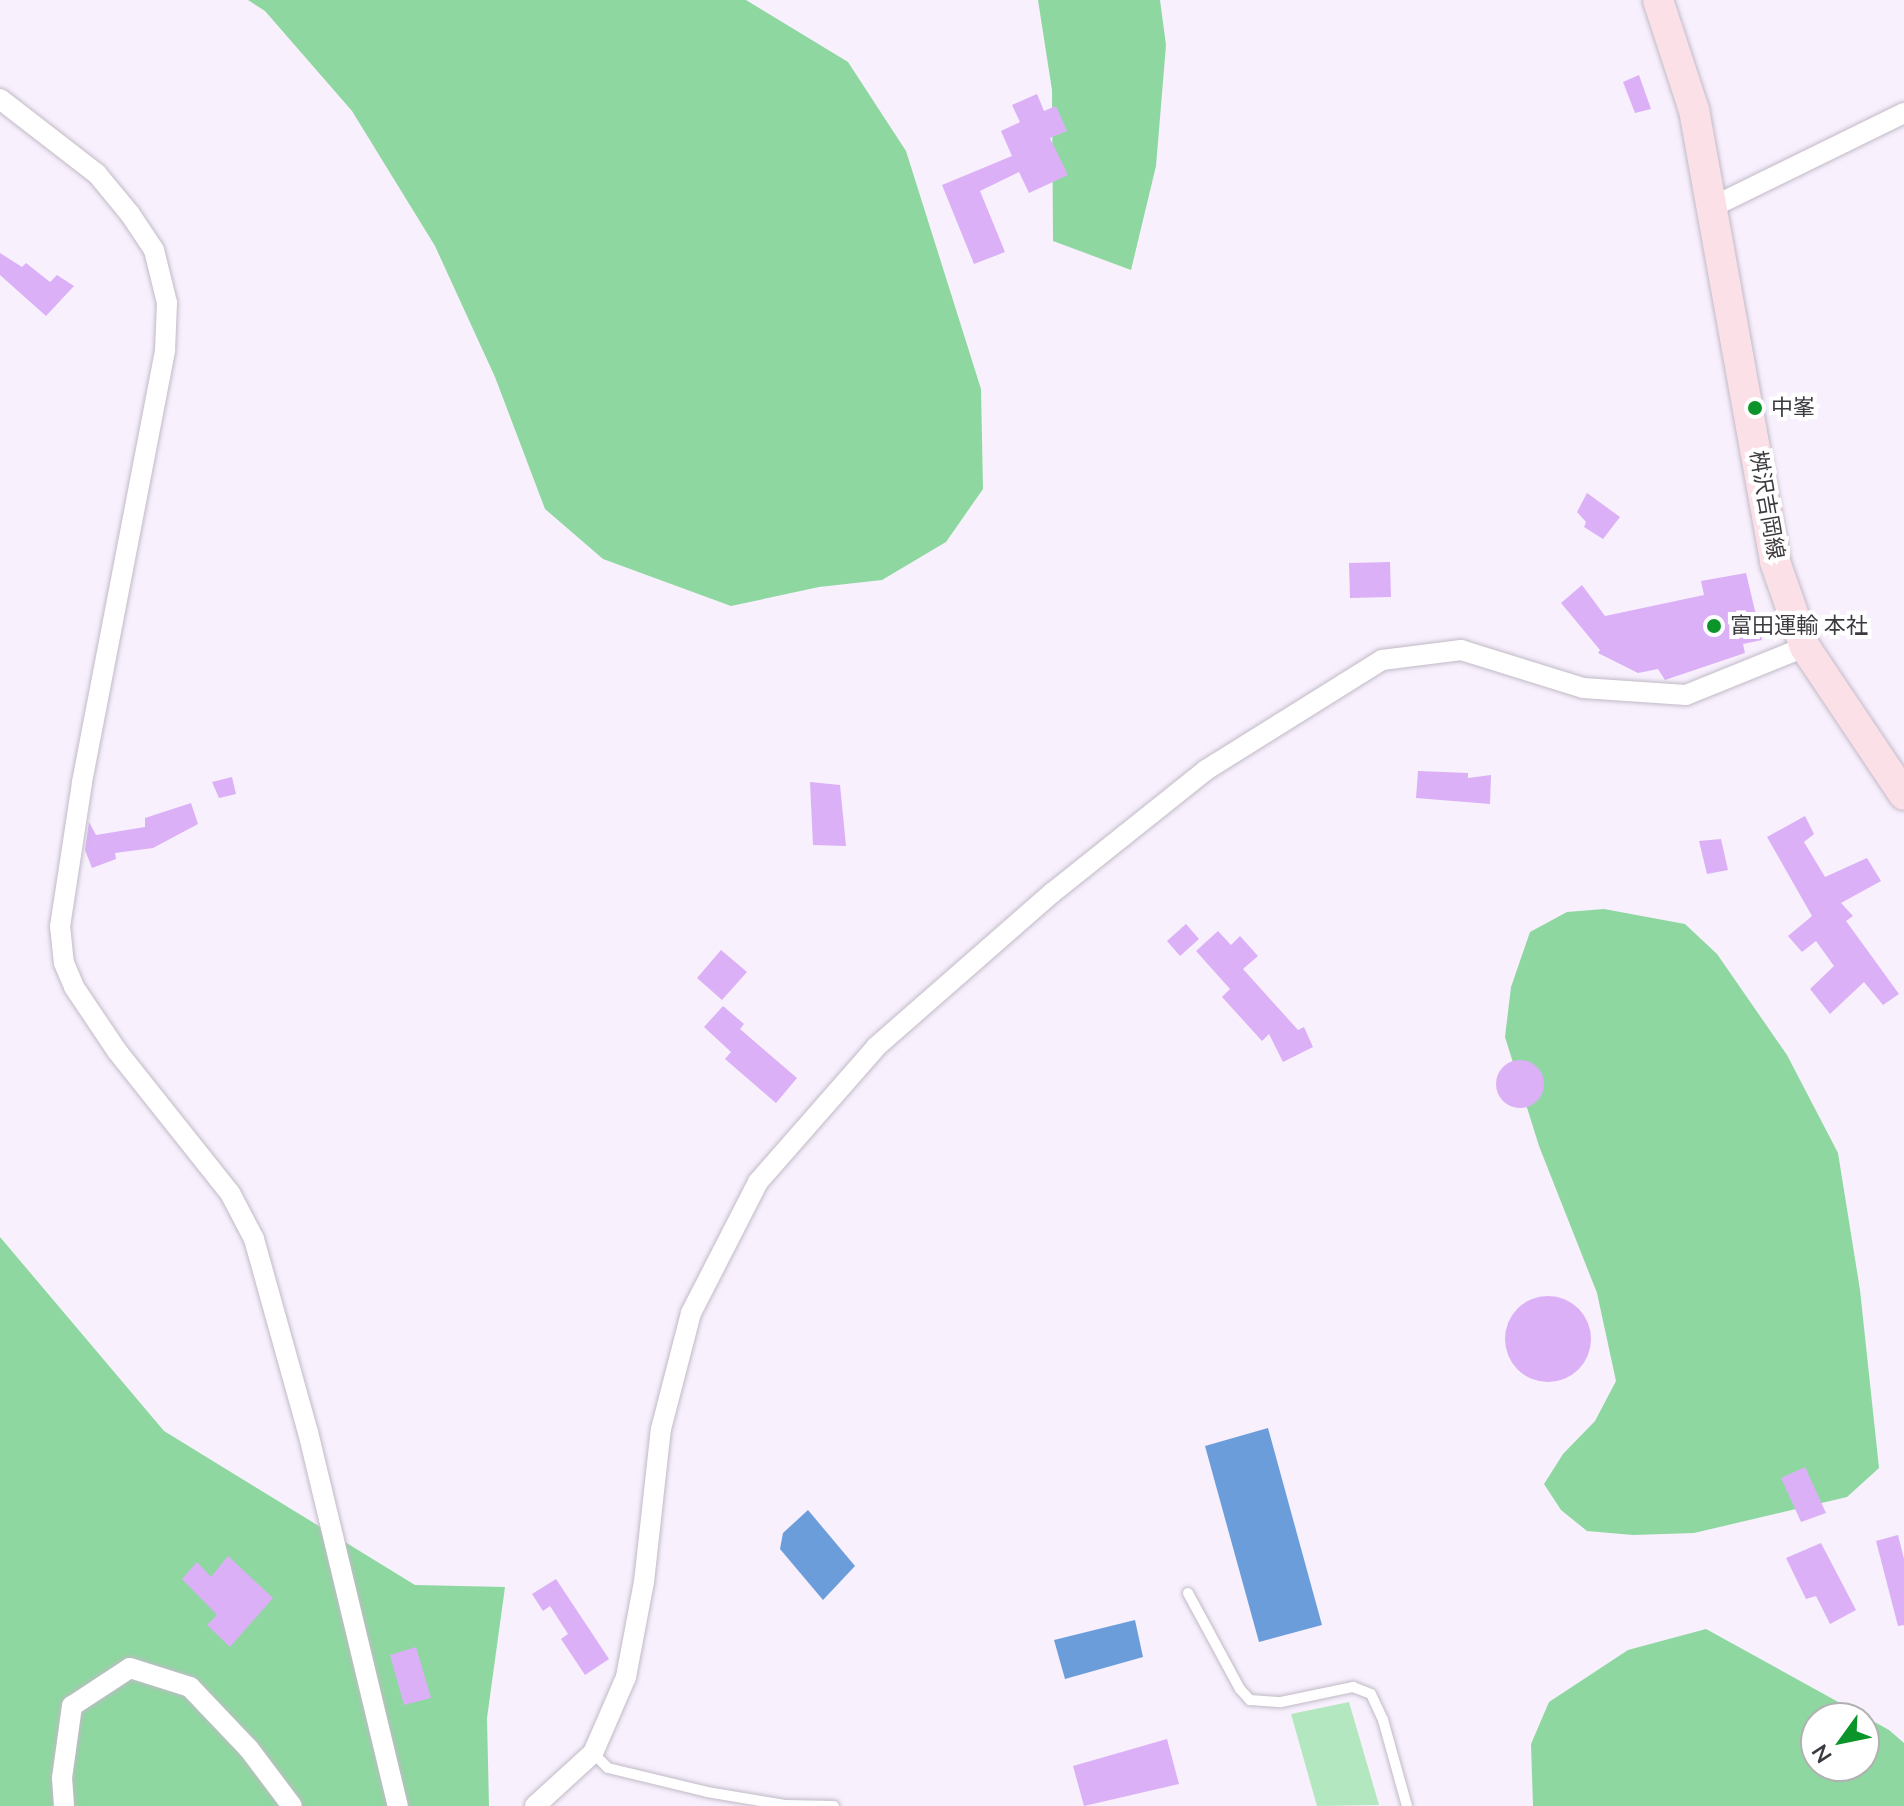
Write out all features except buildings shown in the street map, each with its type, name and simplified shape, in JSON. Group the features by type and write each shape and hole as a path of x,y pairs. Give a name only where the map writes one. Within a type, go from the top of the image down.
{"main road":[{"name":"桝沢吉岡線","path":"1658,0 1694,110 1775,562 1805,647 1904,795"}],"street":[{"path":"0,99 97,174 130,214 154,250 167,303 165,351 82,783 60,926 64,963 74,987 117,1051 203,1154 230,1193 254,1239 308,1432 398,1806"},
{"path":"1712,207 1904,113"},
{"path":"535,1806 593,1753 626,1677 644,1582 661,1429 691,1313 758,1182 876,1047 1052,893 1206,770 1382,660 1461,650 1583,688 1686,695 1805,647"},
{"path":"64,1806 62,1778 72,1706 130,1668 190,1687 249,1749 292,1806"}],"lane":[{"path":"1188,1593 1240,1689 1250,1700 1281,1702 1353,1687 1371,1694 1380,1712 1407,1806"},
{"path":"593,1753 608,1768 707,1792 785,1805 834,1806"}],"green space":[{"path":"248,0 746,0 848,62 906,151 981,389 983,489 946,542 882,580 819,587 731,606 603,559 545,509 495,377 435,246 352,111 265,11"},
{"path":"1038,0 1160,0 1166,45 1156,166 1131,270 1053,241 1052,90"},
{"path":"1604,909 1685,924 1717,954 1787,1055 1838,1153 1860,1290 1879,1468 1847,1497 1694,1533 1633,1535 1587,1531 1561,1510 1544,1484 1563,1454 1595,1421 1616,1381 1597,1293 1539,1146 1505,1037 1511,987 1530,932 1567,912"},
{"path":"0,1237 164,1431 415,1585 505,1587 487,1718 489,1806 0,1806"},
{"path":"1706,1629 1838,1702 1800,1702 1800,1782 1880,1782 1880,1725 1904,1743 1904,1806 1533,1806 1531,1744 1549,1702 1628,1650"},
{"path":"1349,1702 1379,1805 1317,1806 1291,1714"}],"water":[{"path":"1268,1428 1322,1625 1259,1642 1205,1446"},
{"path":"808,1510 855,1566 823,1600 780,1549 783,1533"},
{"path":"1135,1620 1143,1657 1065,1679 1054,1640"}],"place":[{"name":"中峯","path":"1755,408"},
{"name":"富田運輸 本社","path":"1714,626"}]}
